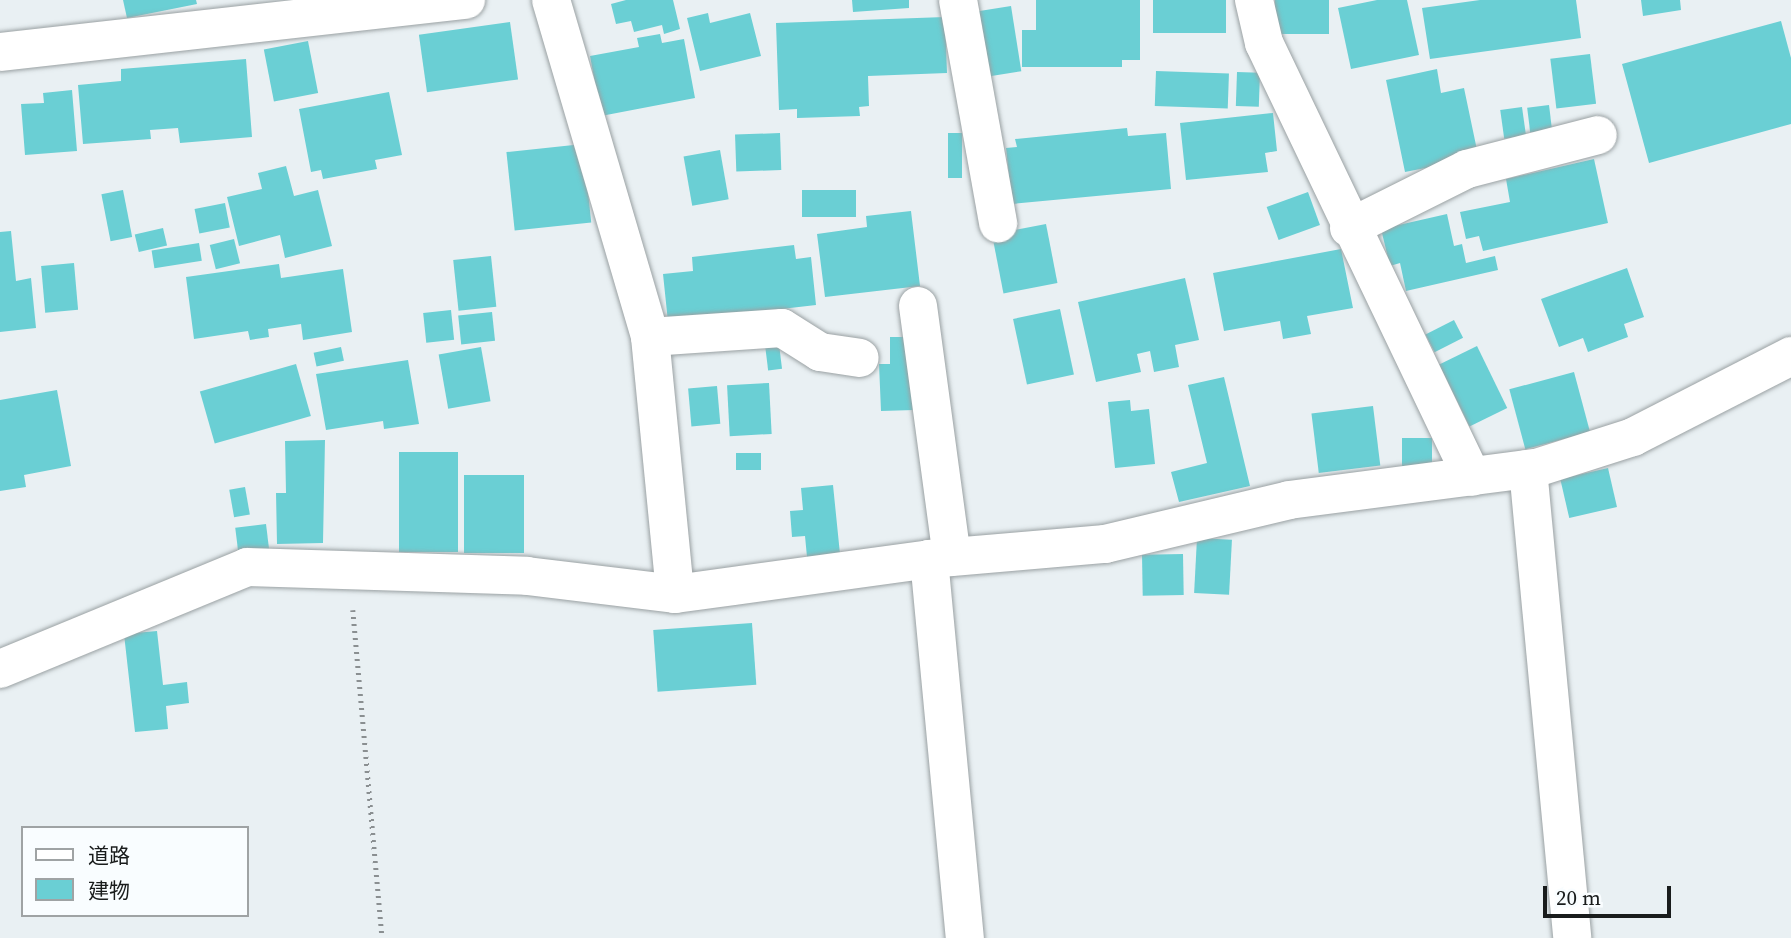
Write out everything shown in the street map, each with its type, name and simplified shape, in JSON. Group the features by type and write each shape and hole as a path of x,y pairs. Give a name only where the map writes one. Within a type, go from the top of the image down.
{"street":[{"path":"0,52 466,0"},
{"path":"551,0 650,337 675,594"},
{"path":"958,0 998,223"},
{"path":"1255,0 1264,43 1349,228 1472,477"},
{"path":"1349,228 1467,169 1598,135"},
{"path":"918,306 941,558 965,938"},
{"path":"650,337 782,328 820,352 860,358"},
{"path":"0,669 247,567 527,576 675,594 941,558 1105,544 1289,500 1528,469 1633,437 1791,356"},
{"path":"1528,469 1572,938"}],"path":[{"path":"349,571 383,938"}],"building":[{"path":"123,0 196,0 197,4 127,18"},
{"path":"626,0 673,0 680,29 664,34 662,25 634,32 631,21 616,24 611,4"},
{"path":"852,0 909,0 909,8 853,12"},
{"path":"1036,0 1140,0 1140,60 1122,60 1122,67 1022,67 1022,30 1036,30"},
{"path":"1153,0 1226,0 1226,33 1153,33"},
{"path":"1275,0 1329,0 1329,34 1275,34"},
{"path":"1377,0 1407,0 1419,55 1351,69 1338,8"},
{"path":"1480,0 1576,0 1581,38 1430,59 1422,8"},
{"path":"1641,0 1680,0 1681,10 1643,16"},
{"path":"1011,6 1021,71 987,77 976,11"},
{"path":"708,13 710,23 750,13 761,56 700,71 687,18"},
{"path":"945,17 947,73 868,76 869,106 859,107 860,116 797,118 797,109 779,110 776,23"},
{"path":"1781,21 1791,58 1791,124 1649,163 1622,64"},
{"path":"510,22 518,79 427,92 419,35"},
{"path":"660,34 662,43 684,39 695,98 601,116 590,56 639,47 637,38"},
{"path":"308,41 318,93 274,102 264,50"},
{"path":"1590,54 1596,104 1556,109 1550,59"},
{"path":"246,59 252,137 180,143 178,128 150,130 151,139 83,144 78,85 121,81 121,69"},
{"path":"1437,69 1441,93 1464,88 1477,150 1456,162 1405,172 1386,80"},
{"path":"1156,71 1229,74 1228,109 1155,106"},
{"path":"1237,72 1260,73 1259,107 1236,106"},
{"path":"72,90 77,151 25,155 21,104 44,103 43,93"},
{"path":"389,92 402,155 375,160 377,169 323,179 321,170 311,172 299,109"},
{"path":"1549,105 1552,130 1530,132 1527,108"},
{"path":"1522,107 1526,136 1504,139 1500,110"},
{"path":"1273,113 1277,151 1265,153 1268,172 1186,180 1180,123"},
{"path":"1127,128 1128,136 1166,133 1171,189 1012,204 1006,148 1017,147 1015,139"},
{"path":"780,133 781,170 736,172 735,135"},
{"path":"948,133 962,133 962,178 948,178"},
{"path":"583,144 591,223 515,231 506,152"},
{"path":"720,150 729,199 692,206 684,156"},
{"path":"1594,159 1608,223 1483,251 1479,236 1466,239 1460,212 1510,202 1506,179"},
{"path":"286,166 294,196 318,190 332,246 285,258 280,235 239,246 227,197 262,189 258,173"},
{"path":"123,190 132,237 111,241 101,194"},
{"path":"802,190 856,190 856,217 802,217"},
{"path":"1308,192 1320,225 1279,240 1267,207"},
{"path":"225,203 230,228 199,233 195,209"},
{"path":"911,211 920,286 825,297 817,234 867,227 866,216"},
{"path":"1447,214 1454,246 1462,244 1466,263 1495,256 1498,270 1406,291 1400,263 1390,266 1381,229"},
{"path":"1046,224 1057,283 1003,293 992,234"},
{"path":"163,228 167,246 139,252 135,235"},
{"path":"11,231 16,281 31,278 36,328 0,332 0,232"},
{"path":"234,239 240,263 216,269 210,245"},
{"path":"199,243 202,261 154,268 152,251"},
{"path":"794,245 796,259 811,257 816,305 668,322 663,274 693,271 692,257"},
{"path":"1341,249 1353,308 1307,316 1311,334 1283,339 1280,321 1224,331 1213,273"},
{"path":"491,256 496,307 459,311 453,260"},
{"path":"74,263 78,310 45,313 41,266"},
{"path":"279,264 281,278 343,269 352,332 303,340 301,324 268,329 269,337 250,340 248,331 194,339 186,277"},
{"path":"1627,268 1644,317 1624,324 1628,337 1588,352 1583,338 1559,347 1541,299"},
{"path":"1185,278 1199,340 1175,345 1179,367 1154,372 1150,351 1137,354 1141,372 1096,382 1078,302"},
{"path":"1060,309 1074,375 1027,385 1013,319"},
{"path":"451,310 454,340 426,343 423,313"},
{"path":"492,312 495,341 461,344 458,316"},
{"path":"1454,320 1463,338 1435,352 1425,335"},
{"path":"890,337 914,337 914,410 881,411 879,364 890,364"},
{"path":"779,344 782,369 768,371 765,346"},
{"path":"1477,346 1507,408 1469,426 1439,364"},
{"path":"341,347 344,361 317,367 314,353"},
{"path":"481,347 491,401 448,409 439,354"},
{"path":"408,360 419,424 384,429 383,421 326,430 316,374"},
{"path":"296,364 311,416 215,443 200,392"},
{"path":"1574,372 1590,432 1525,449 1509,389"},
{"path":"1224,377 1250,486 1179,502 1171,472 1207,463 1188,385"},
{"path":"769,383 772,434 730,436 727,385"},
{"path":"717,386 720,424 691,426 688,389"},
{"path":"57,390 71,466 24,475 26,487 0,491 0,400"},
{"path":"1130,400 1131,411 1149,409 1155,464 1115,468 1108,402"},
{"path":"1373,406 1380,466 1319,473 1311,414"},
{"path":"1402,438 1432,438 1432,467 1402,467"},
{"path":"325,440 323,543 277,544 276,493 286,493 285,441"},
{"path":"399,452 458,452 458,552 399,552"},
{"path":"736,453 761,453 761,470 736,470"},
{"path":"1608,468 1617,507 1569,518 1560,479"},
{"path":"464,475 524,475 524,553 464,553"},
{"path":"833,485 840,554 807,557 805,536 792,537 790,511 803,510 801,488"},
{"path":"245,487 250,515 234,517 229,490"},
{"path":"266,524 269,550 238,554 235,528"},
{"path":"1197,538 1232,540 1229,595 1194,593"},
{"path":"1183,554 1184,595 1143,596 1142,555"},
{"path":"752,623 756,685 658,692 653,630"},
{"path":"157,631 163,685 187,682 189,703 166,706 168,729 135,732 124,634"}]}
